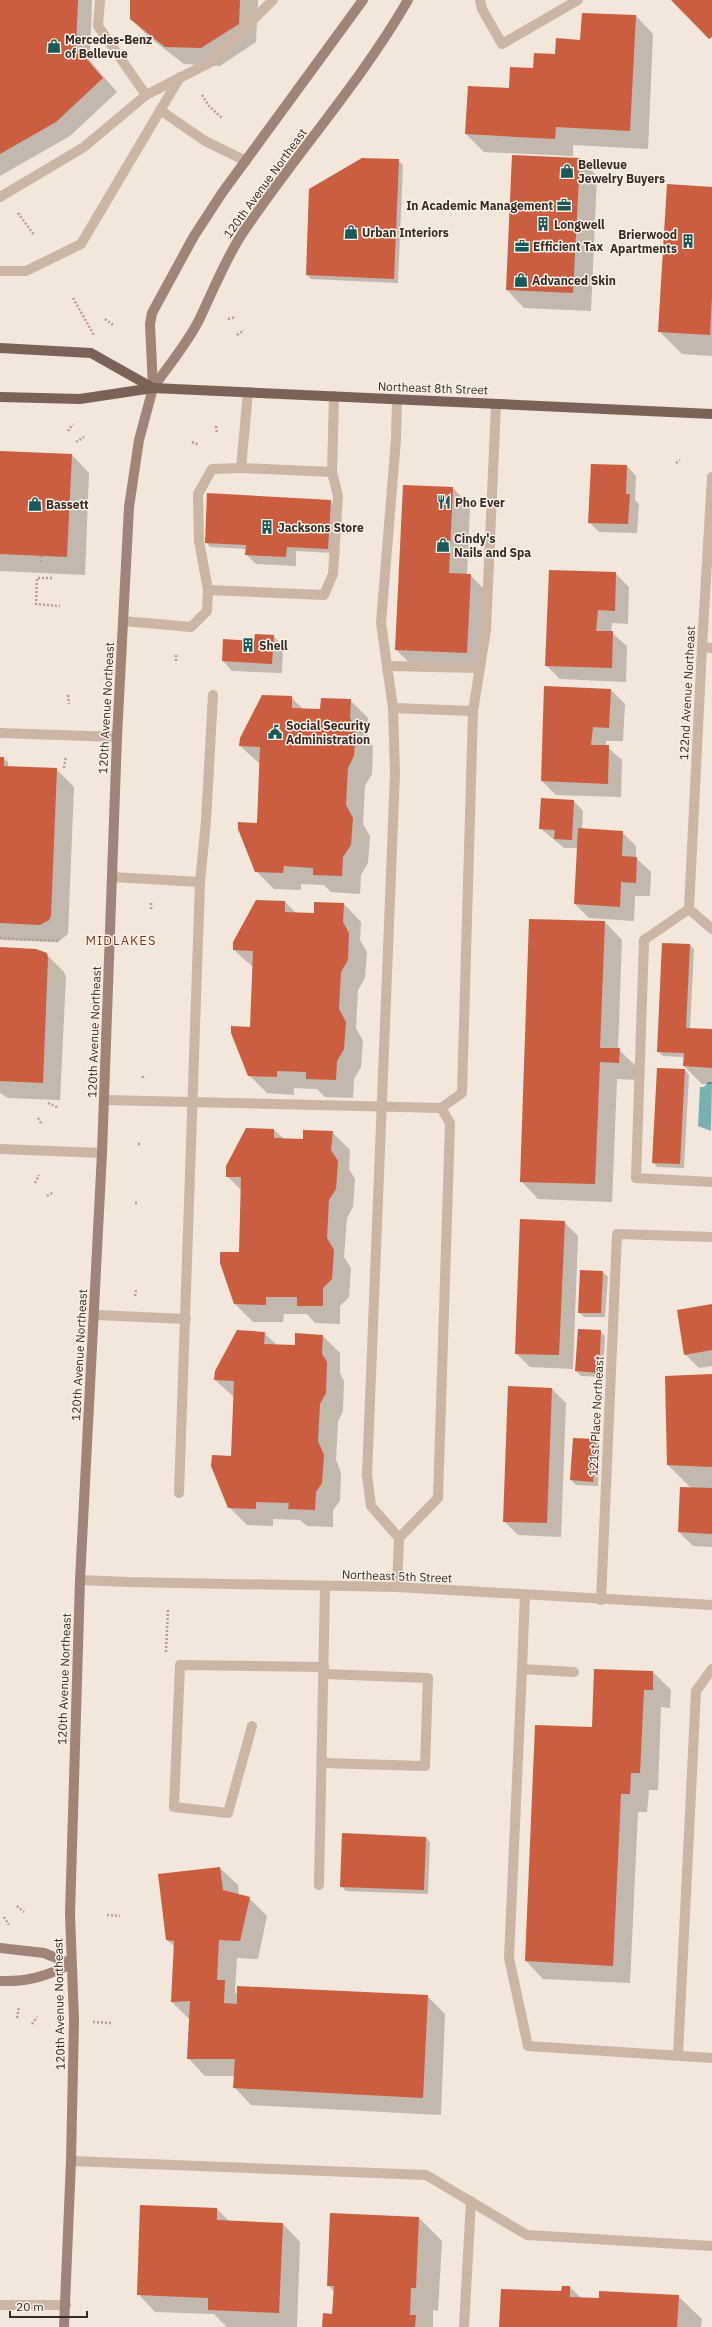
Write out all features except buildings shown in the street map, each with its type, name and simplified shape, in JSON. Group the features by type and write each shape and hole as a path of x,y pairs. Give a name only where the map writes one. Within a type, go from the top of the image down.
{"main road":[{"name":"120th Avenue Northeast","path":"64,2327 71,2161 74,2020 71,1964 73,1775 80,1580 102,1153 117,737 129,506 139,440 153,388 150,324 152,313 194,236 362,0"},
{"name":"120th Avenue Northeast","path":"153,388 198,321 222,267 242,236 285,174 342,100 408,0"},
{"name":"Northeast 8th Street","path":"0,348 91,353 153,388"},
{"name":"Northeast 8th Street","path":"0,397 80,399 153,388 712,414"},
{"path":"0,1948 44,1953 71,1964"},
{"path":"0,1981 16,1982 43,1977 71,1964"}],"street":[{"path":"100,0 98,26 146,95"},
{"path":"0,197 84,147 146,95 211,62 273,0"},
{"path":"480,0 482,9 502,44 578,0"},
{"path":"0,270 26,271 80,244 180,77"},
{"path":"160,110 205,141 246,161"},
{"path":"241,468 248,392"},
{"path":"208,590 324,595 333,574 338,496 332,472 334,396"},
{"path":"397,399 396,439 381,623 393,708 395,773 383,1106 367,1475 371,1506 399,1538"},
{"path":"104,1100 441,1108 462,1093 473,710 486,630 496,404"},
{"path":"123,621 191,627 207,611 208,590 199,541 198,494 212,469 241,468 332,472"},
{"name":"122nd Avenue Northeast","path":"690,909 702,647 712,478"},
{"path":"702,647 712,648"},
{"path":"387,666 480,668"},
{"path":"179,1493 194,1102 200,882 206,821 212,695"},
{"path":"393,708 473,710"},
{"path":"0,733 117,737"},
{"path":"112,877 200,882"},
{"path":"712,929 690,909 644,940 636,1178 712,1182"},
{"path":"397,1587 399,1538 438,1498 450,1123 441,1108"},
{"path":"0,1149 102,1153"},
{"name":"121st Place Northeast","path":"601,1600 617,1234 712,1237"},
{"path":"94,1315 186,1319"},
{"name":"Northeast 5th Street","path":"80,1580 397,1587 601,1600 712,1605"},
{"path":"319,1885 325,1586"},
{"path":"525,1595 509,1958 528,2046 712,2058"},
{"path":"252,1726 228,1813 174,1807 180,1665 324,1670 428,1678 425,1766 322,1763"},
{"path":"522,1669 574,1672"},
{"path":"678,2055 696,1692 712,1669"},
{"path":"71,2161 426,2175 527,2234 712,2246"},
{"path":"464,2327 471,2201"},
{"path":"0,2305 66,2306"}],"path":[{"path":"202,95 209,106 222,118"},
{"path":"18,213 34,235"},
{"path":"73,298 92,329"},
{"path":"228,319 236,317"},
{"path":"105,319 112,325"},
{"path":"238,335 244,330"},
{"path":"68,431 73,424"},
{"path":"216,426 217,434"},
{"path":"76,442 84,437"},
{"path":"192,442 199,446"},
{"path":"676,463 680,460"},
{"path":"41,556 41,562"},
{"path":"52,578 37,578 36,604 60,606"},
{"path":"176,653 176,661"},
{"path":"68,695 69,704"},
{"path":"64,768 66,756"},
{"path":"151,901 151,909"},
{"path":"0,938 58,941"},
{"path":"48,1103 59,1108"},
{"path":"38,1118 42,1125"},
{"path":"35,1183 39,1175"},
{"path":"47,1196 54,1192"},
{"path":"135,1296 136,1289"},
{"path":"166,1653 168,1609"},
{"path":"17,1906 24,1912"},
{"path":"107,1915 120,1916"},
{"path":"4,1917 9,1925"},
{"path":"17,2018 19,2007"},
{"path":"32,2024 38,2017"},
{"path":"93,2022 111,2023"}],"water":[{"path":"708,1082 712,1082 711,1131 698,1126 700,1087 704,1087"}],"place":[{"name":"Mercedes-Benz of Bellevue","path":"54,46"},
{"name":"Bellevue Jewelry Buyers","path":"567,171"},
{"name":"In Academic Management","path":"564,205"},
{"name":"Longwell","path":"543,224"},
{"name":"Urban Interiors","path":"351,232"},
{"name":"Brierwood Apartments","path":"688,241"},
{"name":"Efficient Tax","path":"522,246"},
{"name":"Advanced Skin","path":"521,280"},
{"name":"Pho Ever","path":"444,502"},
{"name":"Bassett","path":"35,504"},
{"name":"Jacksons Store","path":"267,527"},
{"name":"Cindy's Nails and Spa","path":"443,545"},
{"name":"Shell","path":"248,645"},
{"name":"Social Security Administration","path":"275,732"}],"district":[{"name":"MIDLAKES","path":"121,940"}]}
